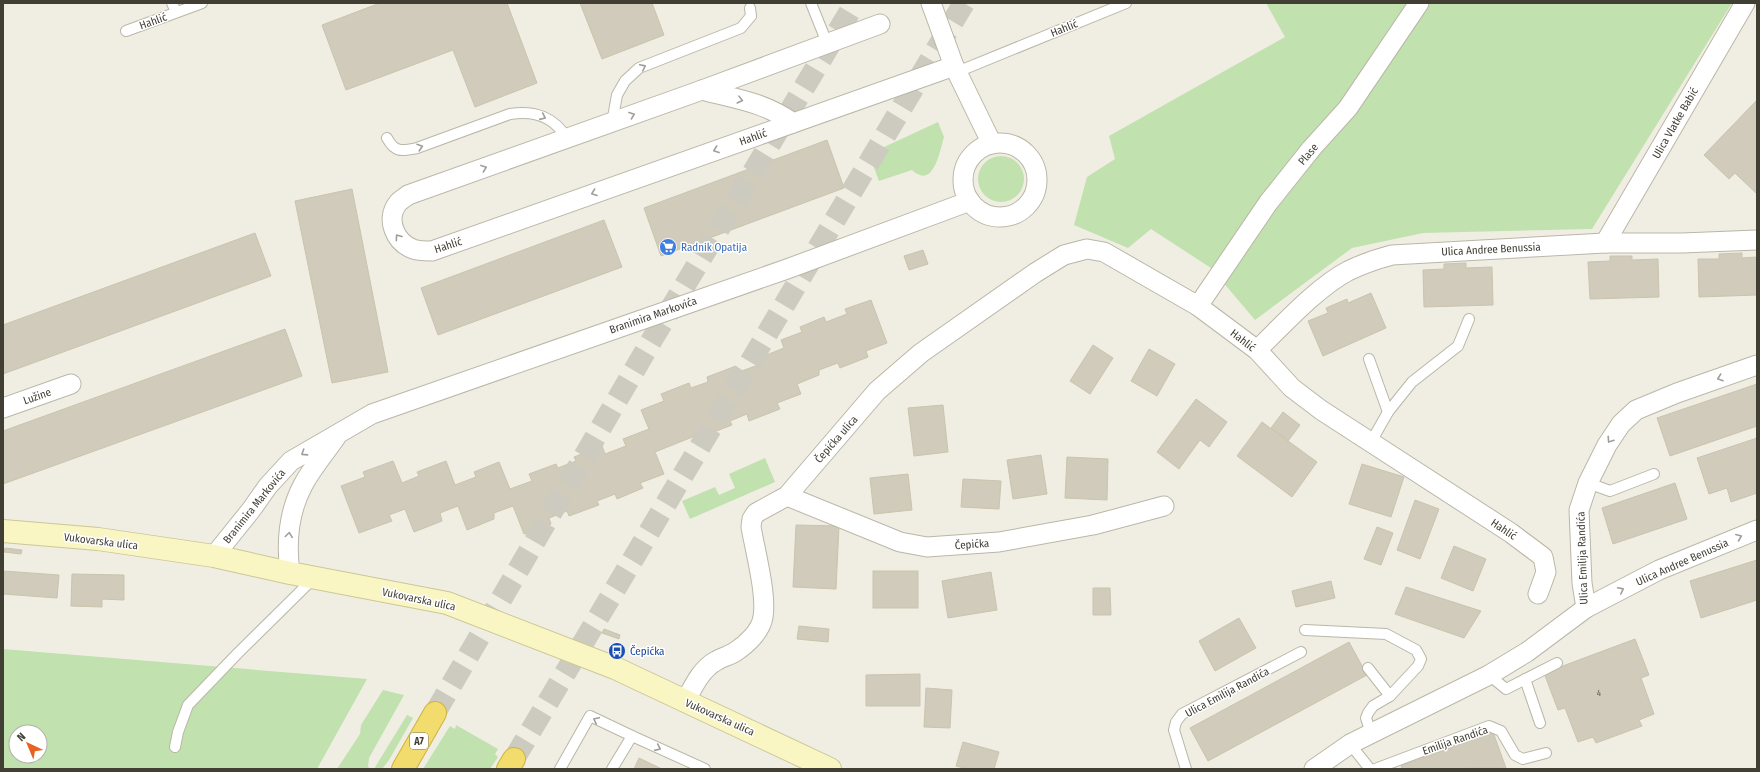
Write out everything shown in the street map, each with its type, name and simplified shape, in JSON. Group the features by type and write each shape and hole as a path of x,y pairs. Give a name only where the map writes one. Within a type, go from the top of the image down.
{"highway":[{"name":"A7","path":"403,769 435,713"}],"main road":[{"name":"Vukovarska ulica","path":"3,531 98,539 214,556 314,578 447,603 615,668 830,769"}],"street":[{"path":"931,3 955,69 992,144"},
{"name":"Plase","path":"1198,306 1268,203 1311,149 1348,108 1419,3"},
{"name":"Ulica Vlatke Babić","path":"1605,243 1745,3"},
{"name":"Hahlić","path":"880,24 567,139 408,195 398,202 393,212 391,223 395,234 404,244 414,250 432,251 792,123 955,69"},
{"path":"702,90 764,106 780,113 792,123"},
{"path":"1004,143 1016,147 1026,153 1033,163 1037,174 1037,186 1033,198 1026,208 1004,218 991,216 980,212 970,201 964,189 963,177 966,166 977,152 992,144 1004,143"},
{"name":"Branimira Markovića","path":"214,556 268,486 291,461 372,414 795,266 970,201"},
{"name":"Ulica Andree Benussia","path":"1257,350 1320,291 1347,271 1369,261 1392,255 1605,243 1682,243 1757,240"},
{"name":"Čepićka ulica","path":"685,702 698,678 714,661 734,652 747,643 757,630 763,618 764,604 751,527 752,520 756,513 787,496 877,392 921,353 1035,273 1064,256 1086,249 1104,252"},
{"name":"Hahlić","path":"1104,252 1198,306 1257,350 1292,388 1321,410 1511,533 1543,557 1546,572 1538,594"},
{"name":"Ulica Emilija Randića","path":"1314,769 1350,744 1489,675 1527,652 1586,608 1582,583 1579,510 1588,483 1607,445 1621,424 1636,410 1677,392 1757,365"},
{"name":"Lužine","path":"3,408 71,384"},
{"name":"Branimira Markovića","path":"290,573 287,550 293,508 303,485 338,434"},
{"name":"Čepićka","path":"787,496 900,542 927,547 999,542 1093,525 1164,506"},
{"name":"Ulica Andree Benussia","path":"1586,608 1659,570 1757,530"}],"lane":[{"name":"Hahlić","path":"126,31 174,8 202,3"},
{"path":"811,3 828,43"},
{"name":"Hahlić","path":"955,69 1126,3"},
{"path":"612,122 617,95 625,81 639,68 741,28 751,16 750,8"},
{"path":"387,138 394,148 402,151 417,148 510,114 524,111 536,113 556,124 562,129 567,139"},
{"path":"1371,442 1388,412 1412,382 1458,346 1469,319"},
{"path":"1369,359 1388,412"},
{"path":"1588,483 1610,491 1654,474"},
{"path":"175,747 178,732 188,705 314,578"},
{"path":"1305,630 1386,634 1416,650 1421,659 1418,666 1390,696 1373,706 1368,713 1366,718 1371,733"},
{"name":"Ulica Emilija Randića","path":"1186,769 1174,730 1176,722 1182,714 1301,652"},
{"path":"1489,675 1506,688 1557,662"},
{"path":"1368,668 1390,696"},
{"path":"1525,679 1540,723"},
{"path":"560,769 590,716 705,769"},
{"name":"Emilija Randića","path":"1375,769 1489,726 1501,731 1512,751 1523,759 1546,753"},
{"path":"612,769 632,736"},
{"path":"1350,744 1370,769"}],"green space":[{"path":"1266,3 1732,3 1592,229 1423,233 1352,248 1255,320 1211,268 1151,229 1128,248 1074,225 1087,177 1115,159 1109,136 1285,37"},
{"path":"938,122 944,137 939,155 930,173 925,176 912,170 879,181 869,154"},
{"path":"996,156 1006,156 1014,160 1020,166 1024,174 1024,184 1020,192 1014,198 1006,202 996,202 988,198 982,192 978,184 978,174 982,166 988,160"},
{"path":"765,458 775,482 690,519 682,501 715,487 719,495 735,488 729,474"},
{"path":"3,649 367,679 317,769 3,769"},
{"path":"383,690 404,695 369,758 368,767 372,769 337,769 360,734 361,725"},
{"path":"407,715 413,718 389,760 382,769 374,769"},
{"path":"456,725 498,749 495,754 498,757 490,769 423,769 450,726 455,729"}],"building":[{"path":"380,3 507,3 537,83 475,107 453,50 346,90 322,25"},
{"path":"580,3 652,3 664,35 602,59"},
{"path":"1757,100 1757,194 1735,173 1729,179 1704,155"},
{"path":"827,140 844,188 661,256 644,208"},
{"path":"352,189 388,372 332,383 295,201"},
{"path":"604,220 622,267 438,335 421,288"},
{"path":"255,233 271,276 3,374 3,325"},
{"path":"923,250 928,264 909,270 904,256"},
{"path":"1742,253 1742,258 1757,257 1757,295 1699,297 1698,259 1719,259 1719,254"},
{"path":"1610,256 1632,256 1632,260 1658,259 1659,297 1590,299 1588,262 1610,261"},
{"path":"1466,263 1466,268 1492,267 1493,305 1424,307 1423,270 1444,269 1444,264"},
{"path":"1371,293 1386,328 1323,356 1308,321 1328,313 1326,308 1347,299 1348,303"},
{"path":"871,300 887,343 866,351 868,357 840,368 838,363 819,370 819,375 797,384 801,394 777,403 780,409 749,421 747,414 730,421 732,425 701,437 700,434 655,452 664,474 640,483 643,488 617,499 615,494 597,501 599,505 569,516 567,511 549,518 551,524 524,534 513,506 494,513 494,519 467,530 458,506 440,513 442,521 414,532 405,509 389,515 392,521 359,533 341,486 365,477 363,472 393,461 402,483 419,476 417,472 446,461 455,485 476,477 474,472 499,462 510,489 532,481 529,474 556,464 558,468 576,461 574,457 602,446 605,454 626,446 623,439 649,429 641,410 664,401 661,394 689,383 691,388 708,382 707,377 736,366 739,372 758,365 756,359 784,348 781,340 802,332 800,327 824,317 826,322 847,314 845,309"},
{"path":"285,329 302,376 3,484 3,431"},
{"path":"1093,345 1113,358 1090,394 1070,381"},
{"path":"1149,349 1175,364 1157,396 1131,381"},
{"path":"1757,384 1757,426 1670,456 1657,418"},
{"path":"1196,399 1227,422 1209,447 1200,440 1179,469 1157,452"},
{"path":"943,405 948,452 914,456 908,408"},
{"path":"1283,412 1300,425 1288,441 1271,428"},
{"path":"1262,422 1317,462 1292,497 1237,456"},
{"path":"1757,438 1757,493 1731,502 1727,488 1709,494 1697,458"},
{"path":"1041,455 1047,494 1013,499 1007,460"},
{"path":"1067,457 1108,459 1107,500 1065,498"},
{"path":"1362,464 1404,477 1391,517 1349,504"},
{"path":"908,474 912,510 874,514 870,478"},
{"path":"963,479 1001,481 999,509 961,507"},
{"path":"1675,483 1687,519 1613,544 1602,508"},
{"path":"1415,500 1439,509 1420,559 1397,550"},
{"path":"796,525 839,526 836,589 793,587"},
{"path":"1377,527 1393,533 1381,565 1364,559"},
{"path":"1454,546 1486,559 1473,591 1441,578"},
{"path":"5,548 22,550 21,554 4,552"},
{"path":"1757,560 1757,600 1701,618 1690,581"},
{"path":"3,571 59,575 57,598 3,594"},
{"path":"873,571 918,571 918,608 873,608"},
{"path":"991,572 997,610 948,618 942,581"},
{"path":"72,574 124,575 124,600 102,599 102,607 71,606"},
{"path":"1331,581 1335,598 1296,607 1292,591"},
{"path":"1406,587 1481,611 1464,638 1395,614"},
{"path":"1093,588 1110,588 1111,615 1093,615"},
{"path":"1239,618 1256,648 1215,671 1199,641"},
{"path":"799,626 829,629 828,642 797,639"},
{"path":"604,629 620,635 619,639 602,633"},
{"path":"1635,639 1649,675 1641,678 1654,714 1639,720 1642,726 1596,743 1593,737 1578,742 1565,708 1558,710 1544,673"},
{"path":"1349,642 1367,675 1208,761 1190,728"},
{"path":"920,674 920,706 866,706 866,675"},
{"path":"926,688 952,690 950,728 924,727"},
{"path":"1493,732 1506,768 1402,769 1401,766"},
{"path":"963,742 999,752 994,769 968,769 956,766"},
{"path":"639,758 662,769 634,769"}],"tunnel":[{"path":"435,713 653,338 855,3"},
{"path":"514,759 964,3"}],"place":[{"name":"Radnik Opatija","path":"668,247"},
{"name":"Čepićka","path":"617,651"}]}
